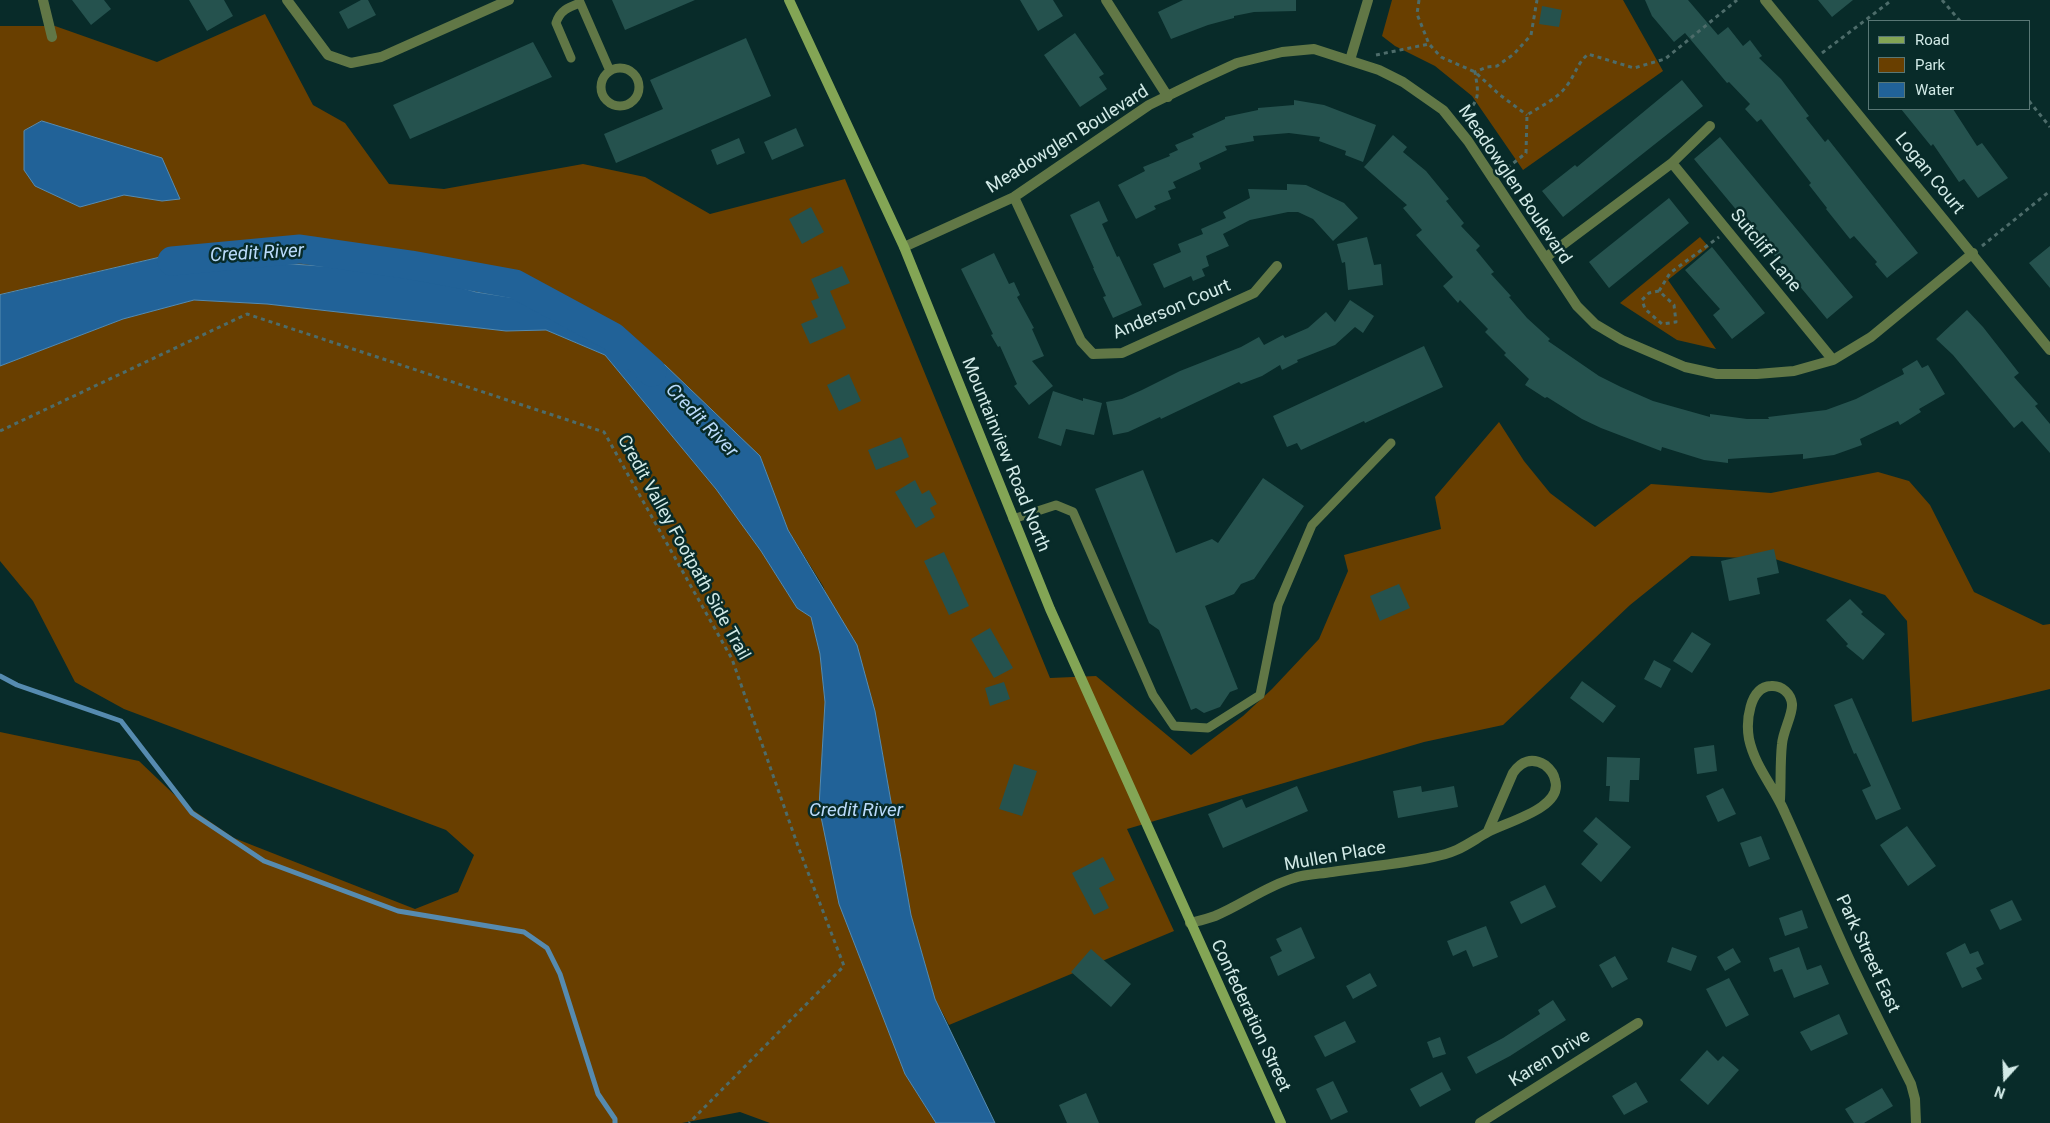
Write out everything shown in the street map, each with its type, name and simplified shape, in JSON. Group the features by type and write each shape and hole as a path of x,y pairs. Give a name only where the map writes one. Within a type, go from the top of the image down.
{"main road":[{"name":"Mountainview Road North","path":"789,0 904,247 1050,610 1190,923"},
{"name":"Confederation Street","path":"1190,923 1281,1123"}],"street":[{"path":"43,0 52,37"},
{"path":"286,0 328,55 351,63 381,57 510,0"},
{"path":"1106,0 1168,97"},
{"path":"1350,60 1368,0"},
{"name":"Logan Court","path":"1765,0 1973,253 2050,350"},
{"name":"Meadowglen Boulevard","path":"904,247 1014,197 1149,105 1237,63 1282,52 1314,49 1379,70 1403,82 1443,110 1493,180 1577,306 1595,324 1622,340 1685,367 1717,374 1757,374 1794,371 1833,360 1871,337 1973,253"},
{"path":"1545,258 1672,163 1710,126"},
{"name":"Sutcliff Lane","path":"1672,163 1833,360"},
{"name":"Anderson Court","path":"1014,197 1081,341 1093,354 1122,353 1254,293 1277,266"},
{"name":"Park Street East","path":"1780,800 1782,743 1792,711 1792,702 1788,693 1773,685 1765,687 1757,693 1750,713 1749,738 1761,771 1780,800 1846,952 1911,1084 1916,1100 1916,1123"},
{"name":"Mullen Place","path":"1190,923 1214,917 1295,877 1440,856 1453,852 1488,832 1524,816 1549,801 1555,793 1556,784 1554,775 1547,767 1539,762 1528,760 1519,764 1513,773 1488,832"},
{"name":"Karen Drive","path":"1480,1123 1638,1023"}],"lane":[{"path":"571,58 556,23 559,15 566,8 580,2 610,71"},
{"path":"621,68 627,69 636,77 639,89 630,103 618,106 606,100 602,95 602,82 610,71 621,68"},
{"path":"1013,519 1056,505 1074,512 1153,695 1174,726 1208,728 1260,695 1278,605 1312,525 1391,443"}],"path":[{"path":"1419,0 1417,14 1429,44 1441,57 1475,72 1500,95 1527,115"},
{"path":"1475,72 1487,66 1497,66 1514,54 1531,35 1536,0"},
{"path":"1527,115 1551,101 1568,85 1579,62 1588,54 1634,68 1665,60 1737,0"},
{"path":"1813,59 1892,0"},
{"path":"1942,0 1959,20"},
{"path":"1350,60 1429,44"},
{"path":"1456,126 1473,107 1479,94 1475,72"},
{"path":"2030,102 2050,127"},
{"path":"1493,180 1526,153 1527,115"},
{"path":"1973,253 2050,191"},
{"path":"1659,291 1674,304 1676,322 1662,324 1645,309 1642,300 1648,293 1659,291 1670,273 1727,231"},
{"name":"Credit Valley Footpath Side Trail","path":"0,431 247,314 604,432 732,659 799,849 844,966 689,1123"}],"green space":[{"path":"1392,0 1623,0 1663,71 1523,170 1472,96 1435,66 1395,46 1382,36"},
{"path":"265,14 313,105 345,123 389,184 444,189 583,164 645,177 710,214 845,179 1050,678 1096,676 1191,755 1243,716 1272,689 1319,639 1348,571 1344,555 1441,529 1435,497 1499,422 1524,461 1550,493 1595,527 1651,484 1771,493 1878,472 1909,481 1930,505 1974,592 2043,625 2050,624 2050,689 1912,722 1907,621 1885,595 1775,559 1691,556 1630,605 1503,725 1424,742 1127,829 1174,931 949,1025 935,999 911,915 875,711 823,586 788,530 760,456 522,299 277,263 178,253 0,295 0,26 55,26 157,62"},
{"path":"1700,237 1709,247 1668,280 1716,349 1677,340 1620,303"},
{"path":"194,300 267,304 506,331 546,330 605,355 716,489 761,551 797,608 811,617 820,654 825,702 819,807 905,1074 936,1123 770,1123 740,1112 682,1123 0,1123 0,732 139,761 184,804 234,838 415,909 458,892 474,855 446,830 124,709 75,682 33,601 0,561 0,366 123,319"}],"water":[{"path":"42,121 162,158 180,199 162,201 124,195 80,207 35,186 24,170 24,131"},
{"name":"Credit River","path":"178,253 277,263 409,272 476,292 522,299 665,365 760,456 788,530 857,645 875,711 911,915 935,999 995,1123 936,1123 905,1074 839,904 819,807 825,702 820,654 811,617 797,608 761,551 716,489 605,355 546,330 506,331 267,304 194,300 123,319 0,366 0,295"}],"building":[{"path":"72,0 104,0 111,9 91,25"},
{"path":"189,0 224,0 233,16 207,31"},
{"path":"361,0 368,0 376,15 348,29 339,12"},
{"path":"612,0 695,0 625,30"},
{"path":"1020,0 1053,0 1063,16 1038,31"},
{"path":"1183,0 1296,0 1296,11 1254,12 1234,16 1234,18 1208,25 1171,39 1158,12"},
{"path":"1645,0 1688,0 1718,35 1728,27 1743,46 1750,40 1762,56 1759,58 1781,79 1809,116 1806,118 1825,142 1828,139 1918,253 1887,278 1875,264 1877,262 1854,236 1850,239 1826,209 1809,185 1811,183 1761,119 1757,122 1745,109 1750,104 1729,82 1727,83 1685,33 1674,42 1652,16"},
{"path":"1818,0 1853,0 1832,17"},
{"path":"1542,6 1562,10 1559,27 1539,24"},
{"path":"1075,33 1104,74 1099,77 1107,89 1080,107 1044,55"},
{"path":"746,38 771,96 616,163 604,134 663,109 650,80"},
{"path":"533,42 552,77 410,139 393,105"},
{"path":"1682,80 1703,106 1563,217 1542,191 1575,165 1577,167"},
{"path":"1294,100 1324,105 1376,125 1363,162 1345,155 1346,151 1319,141 1320,137 1289,133 1253,136 1254,141 1225,146 1227,150 1199,163 1201,169 1173,182 1176,188 1168,191 1171,199 1154,206 1156,209 1136,219 1118,185 1145,171 1143,167 1170,156 1169,154 1178,150 1175,145 1194,137 1192,134 1225,119 1225,117 1258,110 1258,108 1294,105"},
{"path":"1902,110 1954,110 1977,146 1982,143 2008,178 1978,198 1964,179 1959,182 1933,144 1931,146"},
{"path":"796,128 804,146 772,160 764,142"},
{"path":"1393,135 1407,147 1403,152 1426,171 1449,199 1446,201 1464,223 1461,226 1480,246 1476,250 1494,272 1491,274 1511,296 1509,297 1527,318 1550,339 1548,341 1599,376 1621,387 1653,401 1710,417 1710,414 1747,419 1769,419 1768,417 1826,410 1856,399 1904,374 1902,369 1917,360 1922,368 1928,365 1945,394 1919,409 1921,412 1900,425 1898,421 1860,439 1862,445 1834,455 1803,459 1803,454 1728,459 1728,463 1704,460 1662,447 1661,451 1601,428 1582,419 1525,385 1529,379 1504,355 1506,353 1485,332 1488,329 1460,300 1458,303 1443,286 1453,277 1416,235 1422,230 1403,208 1407,205 1364,167"},
{"path":"1720,137 1853,297 1827,319 1694,159"},
{"path":"739,138 745,153 717,165 711,150"},
{"path":"1287,184 1306,185 1344,203 1358,218 1333,241 1313,219 1298,212 1288,212 1250,220 1223,234 1229,246 1206,256 1209,266 1202,269 1205,276 1193,281 1191,276 1164,288 1153,264 1181,252 1178,244 1203,234 1201,229 1226,218 1223,212 1250,198 1248,189 1287,190"},
{"path":"1669,198 1689,223 1609,288 1589,262"},
{"path":"1099,201 1108,221 1102,224 1142,305 1113,318 1103,297 1106,296 1070,215"},
{"path":"811,207 824,232 802,244 789,219"},
{"path":"1367,237 1374,265 1381,264 1383,285 1348,290 1345,262 1342,263 1337,244"},
{"path":"2050,246 2050,288 2029,263"},
{"path":"1712,247 1765,313 1732,339 1713,315 1720,309 1685,270"},
{"path":"994,253 1009,284 1014,282 1020,295 1017,297 1034,328 1032,329 1044,356 1032,361 1053,386 1029,405 1014,386 1017,384 1000,346 998,347 991,335 993,334 961,269"},
{"path":"842,266 850,283 830,291 846,328 810,344 801,324 818,317 811,301 819,298 811,279"},
{"path":"1350,300 1374,316 1363,333 1355,327 1335,345 1297,360 1298,362 1282,370 1280,365 1262,376 1241,384 1239,382 1161,419 1160,417 1128,432 1113,435 1106,402 1122,399 1180,371 1241,347 1259,337 1264,345 1283,335 1285,338 1308,328 1326,312 1335,322"},
{"path":"1967,310 1983,327 2019,373 2014,377 2038,404 2035,406 2050,424 2050,453 2022,421 2014,428 1953,355 1936,339"},
{"path":"1424,346 1443,387 1301,450 1297,443 1287,447 1273,416"},
{"path":"849,374 861,401 839,411 827,385"},
{"path":"1053,391 1083,401 1083,398 1102,403 1094,435 1066,429 1061,446 1038,438"},
{"path":"901,437 909,457 876,470 868,450"},
{"path":"1143,470 1176,553 1212,539 1218,543 1263,478 1304,506 1254,579 1241,584 1234,594 1205,606 1238,689 1230,692 1220,707 1204,713 1196,708 1191,710 1159,630 1149,623 1095,489"},
{"path":"915,480 922,494 929,490 937,504 930,508 935,517 916,528 895,492"},
{"path":"1774,549 1779,573 1757,578 1760,594 1729,601 1721,561"},
{"path":"944,552 969,606 949,615 924,561"},
{"path":"1399,584 1410,608 1380,621 1370,596"},
{"path":"1850,599 1863,612 1861,614 1885,634 1863,660 1846,646 1848,644 1826,620"},
{"path":"990,628 1013,668 994,678 971,639"},
{"path":"1692,632 1711,644 1692,673 1673,661"},
{"path":"1654,660 1671,669 1661,688 1644,679"},
{"path":"1582,681 1616,706 1603,723 1570,698"},
{"path":"1004,682 1010,699 990,706 985,688"},
{"path":"1852,698 1901,809 1876,820 1862,790 1871,786 1856,753 1854,754 1834,705"},
{"path":"1714,745 1717,771 1697,774 1694,748"},
{"path":"1607,757 1640,758 1639,780 1630,780 1629,802 1609,801 1610,786 1606,786"},
{"path":"1014,764 1037,771 1022,816 999,809"},
{"path":"1297,786 1308,811 1223,848 1208,814 1242,799 1246,808"},
{"path":"1421,786 1422,792 1454,786 1458,807 1398,818 1393,791"},
{"path":"1723,788 1736,814 1718,822 1706,796"},
{"path":"1596,817 1631,847 1601,882 1581,864 1598,844 1583,831"},
{"path":"1907,826 1936,866 1908,886 1880,845"},
{"path":"1761,836 1770,859 1749,867 1740,843"},
{"path":"1103,857 1115,880 1099,888 1109,908 1094,915 1072,873"},
{"path":"1545,885 1556,907 1521,924 1510,902"},
{"path":"2012,900 2022,920 2000,930 1990,910"},
{"path":"1802,910 1808,928 1785,936 1779,918"},
{"path":"1486,926 1498,957 1473,967 1466,950 1453,956 1447,941"},
{"path":"1301,927 1315,958 1278,976 1270,957 1282,951 1276,939"},
{"path":"1965,943 1970,954 1978,951 1984,964 1976,968 1982,979 1962,988 1946,953"},
{"path":"1672,947 1697,956 1691,971 1667,962"},
{"path":"1799,947 1807,970 1821,965 1829,984 1794,998 1782,969 1774,972 1769,958"},
{"path":"1733,948 1741,962 1725,971 1717,957"},
{"path":"1091,949 1131,984 1111,1007 1071,972"},
{"path":"1615,956 1628,979 1612,988 1599,965"},
{"path":"1370,973 1377,986 1353,999 1346,986"},
{"path":"1729,978 1749,1015 1726,1027 1706,989"},
{"path":"1553,1000 1566,1020 1510,1056 1476,1074 1467,1057 1503,1038 1540,1014 1538,1010"},
{"path":"1839,1014 1848,1034 1811,1051 1800,1032"},
{"path":"1345,1021 1356,1042 1325,1057 1314,1036"},
{"path":"1440,1037 1446,1054 1433,1058 1427,1042"},
{"path":"1707,1050 1718,1061 1723,1056 1739,1070 1708,1105 1680,1080"},
{"path":"1442,1072 1451,1090 1420,1107 1410,1089"},
{"path":"1333,1081 1348,1112 1331,1120 1316,1089"},
{"path":"1636,1082 1648,1102 1624,1115 1612,1096"},
{"path":"1882,1088 1893,1106 1864,1123 1854,1123 1845,1109"},
{"path":"1086,1093 1099,1123 1067,1123 1059,1105"}],"waterway":[{"name":"Credit River","path":"172,261 300,249 411,265 515,284 613,337 652,372"},
{"path":"0,676 17,685 121,721 192,813 264,861 398,911 524,932 547,948 560,974 598,1094 615,1119 615,1123"}]}
